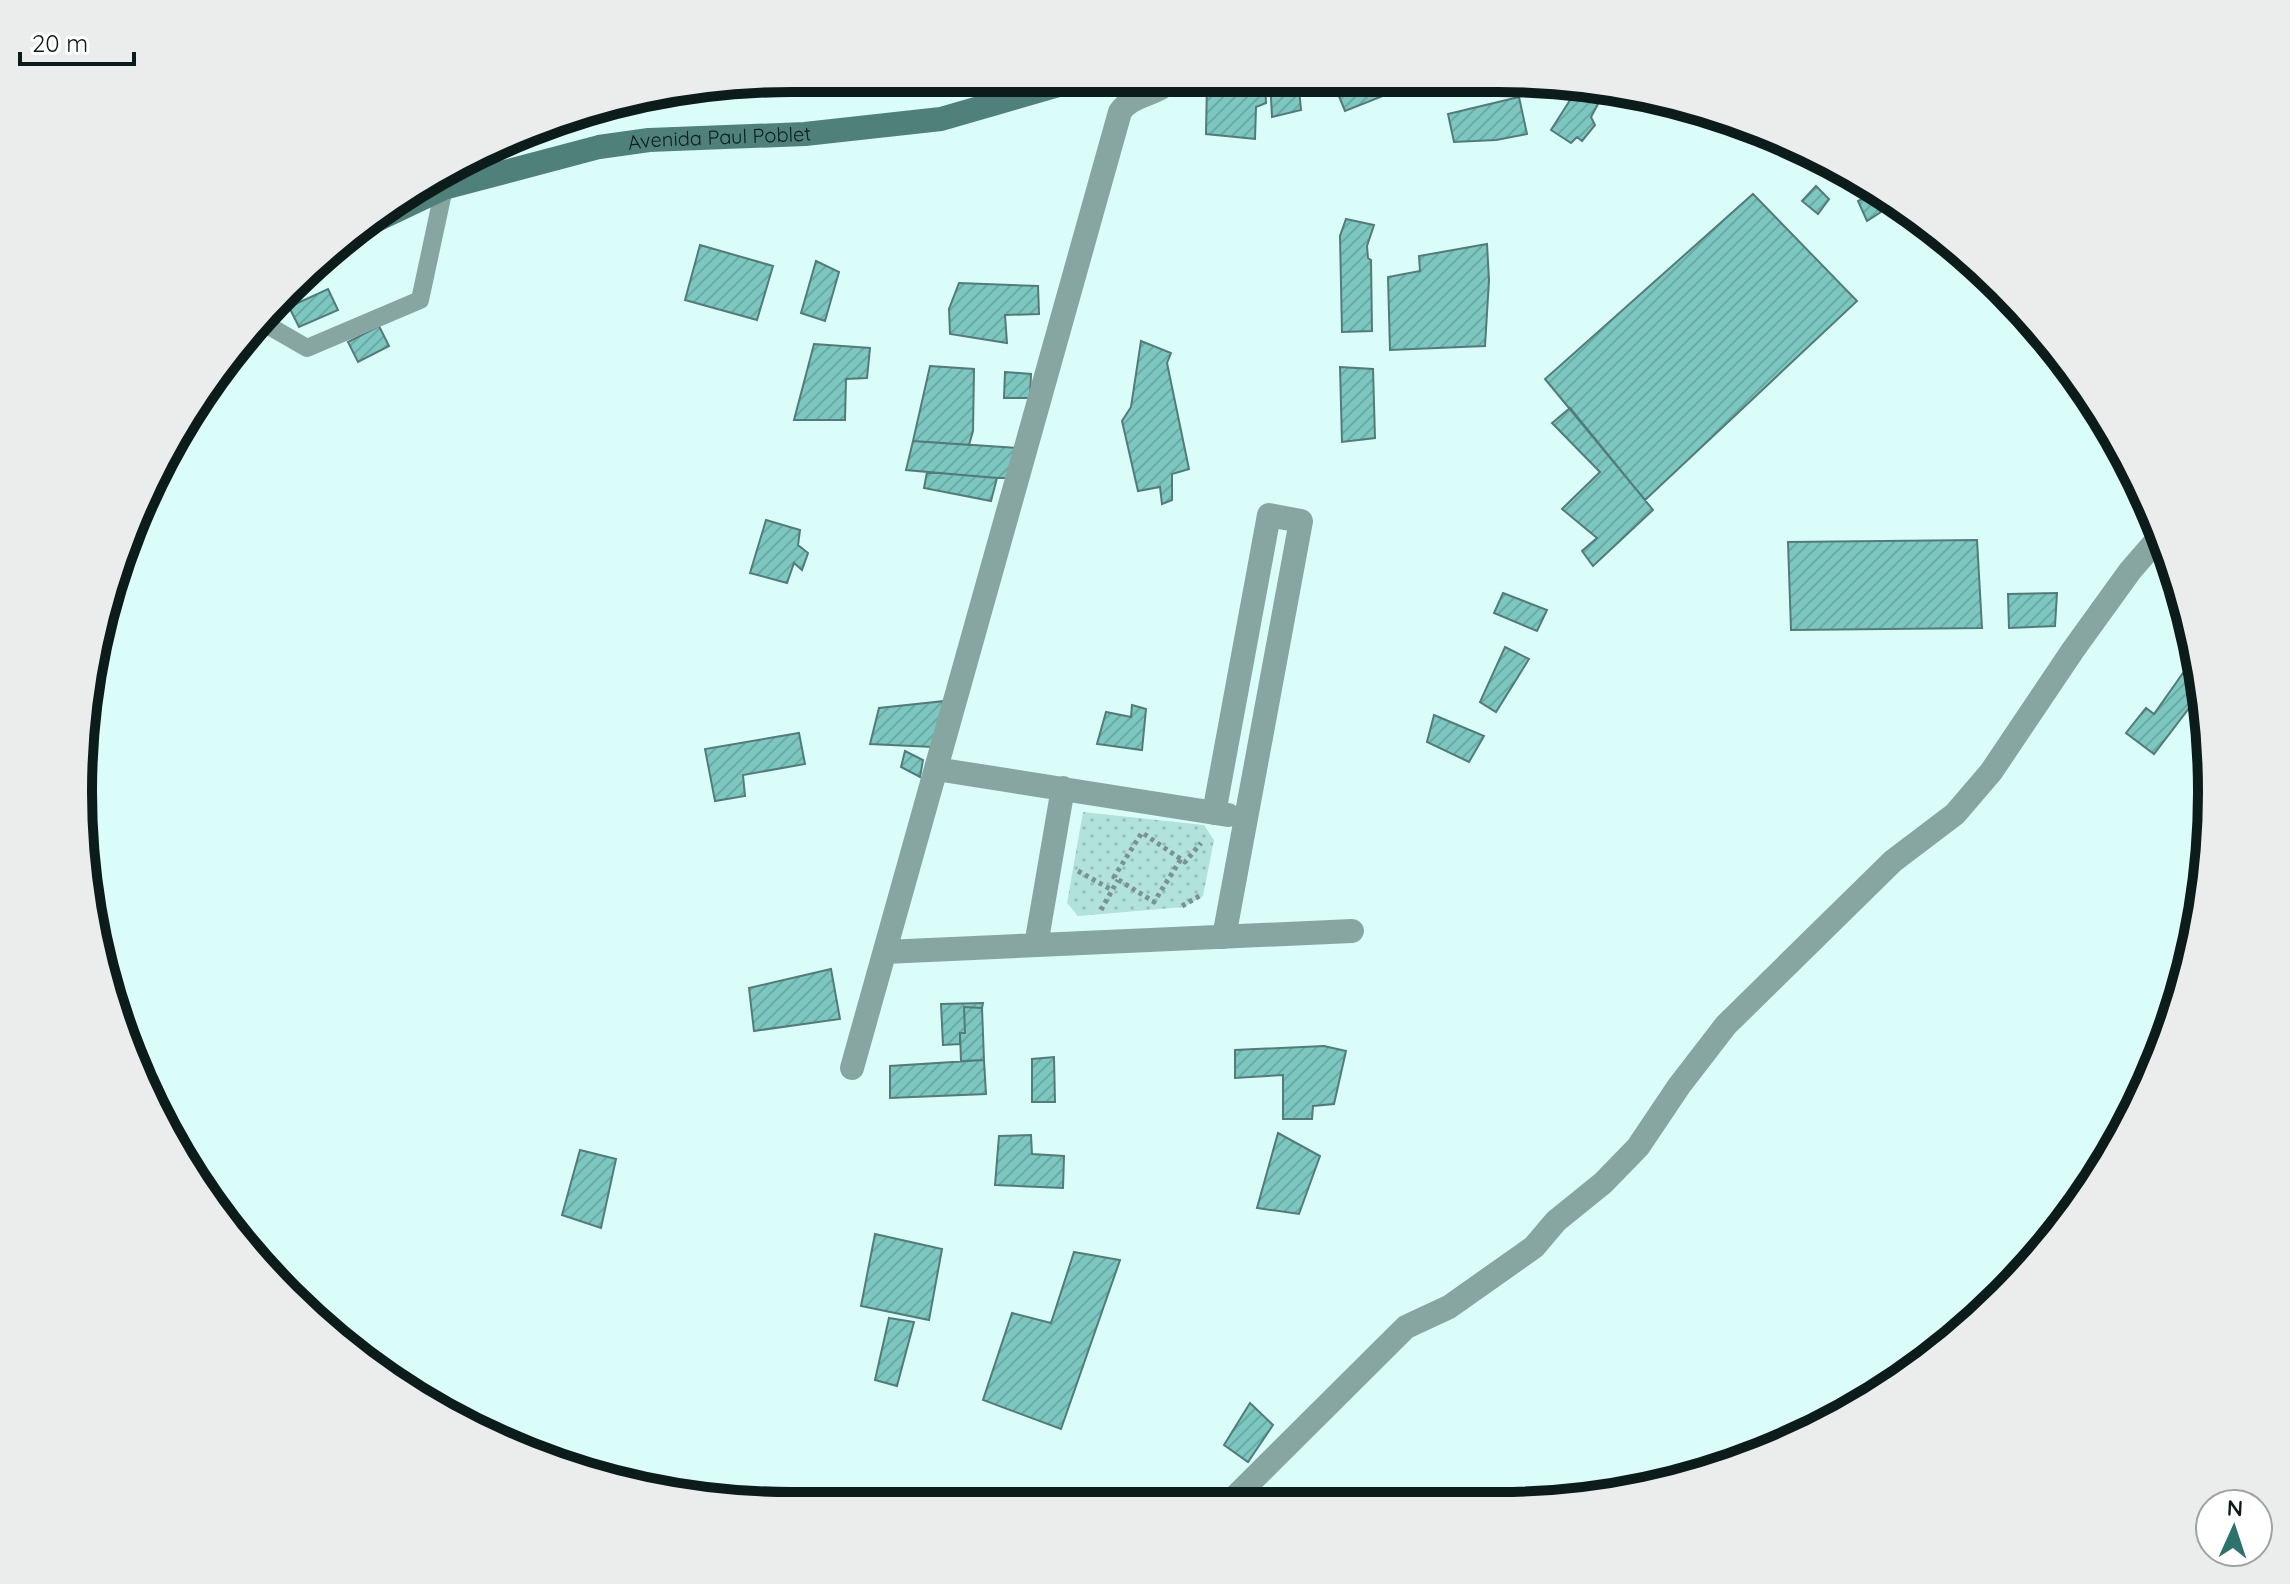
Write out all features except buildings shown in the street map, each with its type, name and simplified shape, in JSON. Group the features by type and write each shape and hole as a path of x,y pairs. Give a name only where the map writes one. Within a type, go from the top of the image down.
{"main road":[{"name":"Avenida Paul Poblet","path":"421,199 444,188 599,147 649,140 805,134 941,119 1035,92"}],"street":[{"path":"852,1068 1120,112 1134,100 1154,92"},
{"path":"1211,824 1269,515 1301,521 1224,937"},
{"path":"1240,1492 1406,1327 1449,1307 1534,1247 1556,1221 1603,1183 1638,1147 1679,1086 1726,1025 1893,861 1955,814 1991,772 2073,650 2153,545"},
{"path":"936,769 1063,788 1211,824 1246,818"},
{"path":"1036,945 1063,788"},
{"path":"885,952 1352,931"}],"lane":[{"path":"270,326 307,348 420,300 444,188"}],"path":[{"path":"1131,825 1185,862 1211,824"},
{"path":"1142,833 1114,877 1118,880 1154,902 1181,859"},
{"path":"1072,880 1074,869 1112,890"},
{"path":"1099,912 1118,880"},
{"path":"1169,907 1183,906 1201,895 1204,881"},
{"path":"1088,913 1113,911"}],"green space":[{"path":"1083,812 1204,825 1214,840 1203,896 1184,907 1078,916 1067,903"}]}
